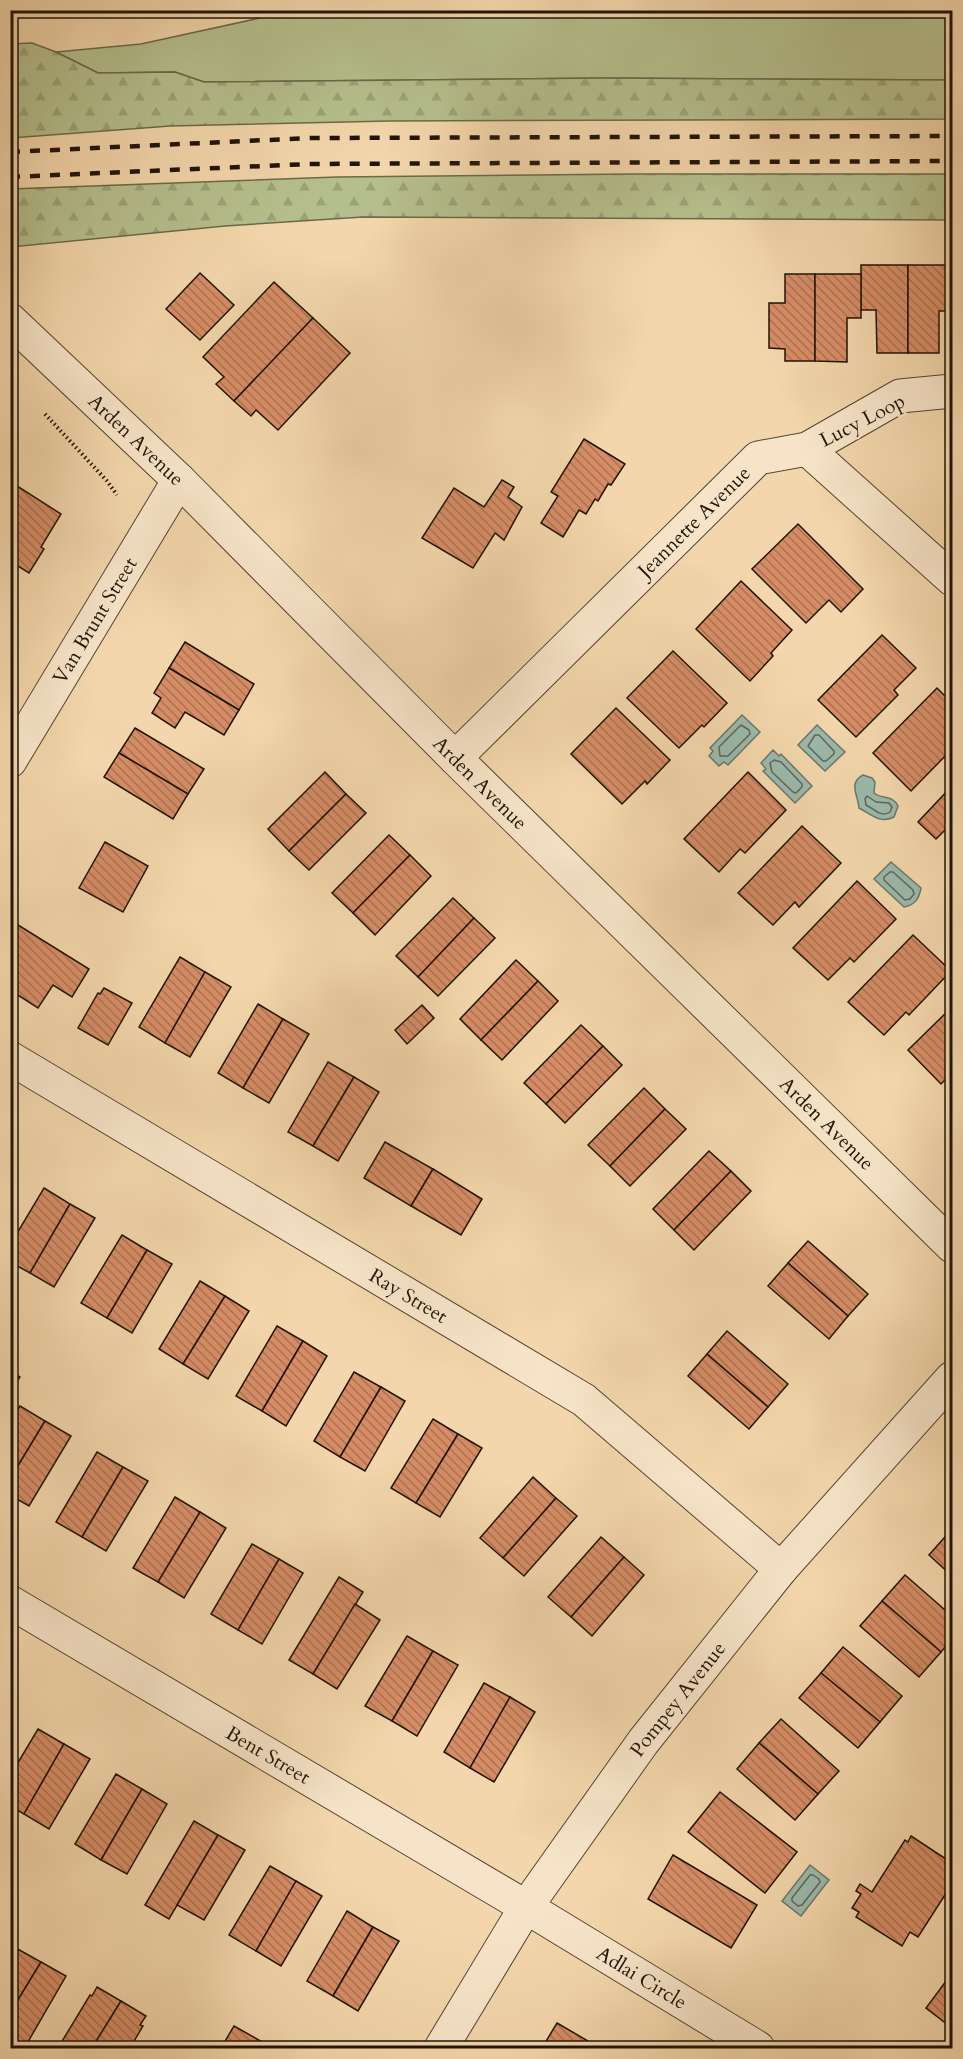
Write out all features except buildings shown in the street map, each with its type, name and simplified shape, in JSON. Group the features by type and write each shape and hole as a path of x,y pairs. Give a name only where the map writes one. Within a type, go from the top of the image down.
{"street":[{"name":"Arden Avenue","path":"10,320 179,480 455,758 952,1246"},
{"name":"Lucy Loop","path":"807,449 900,396 952,391"},
{"path":"807,449 952,579"},
{"name":"Jeannette Avenue","path":"455,758 758,458 807,449"},
{"name":"Van Brunt Street","path":"10,761 179,480"},
{"name":"Ray Street","path":"10,1058 584,1400 780,1569"},
{"name":"Pompey Avenue","path":"441,2049 526,1907 643,1742 780,1569 952,1378"},
{"name":"Bent Street","path":"10,1602 526,1907"},
{"name":"Adlai Circle","path":"526,1907 758,2049"}],"path":[{"path":"45,414 107,481 117,495"}],"green space":[{"path":"292,11 952,11 952,80 603,78 204,82 175,72 98,73 56,52 141,44"},
{"path":"32,43 98,73 175,72 204,82 603,78 952,80 952,119 390,121 170,126 11,138 11,44"},
{"path":"952,174 952,220 363,217 225,226 11,247 11,189 337,177"}],"water":[{"path":"742,715 760,732 728,765 724,762 719,766 709,756 713,751 710,748"},
{"path":"817,725 845,752 825,771 798,745"},
{"path":"773,750 779,756 781,754 812,786 795,803 763,771 766,769 761,763"},
{"path":"863,775 872,778 875,782 874,793 896,802 898,806 894,817 880,819 859,808 855,786 858,778"},
{"path":"891,862 921,888 918,898 911,905 904,907 874,879"},
{"path":"810,1865 829,1880 801,1916 782,1901"}],"railway":[{"path":"10,152 310,138 952,136"},
{"path":"10,177 309,164 952,161"}]}
